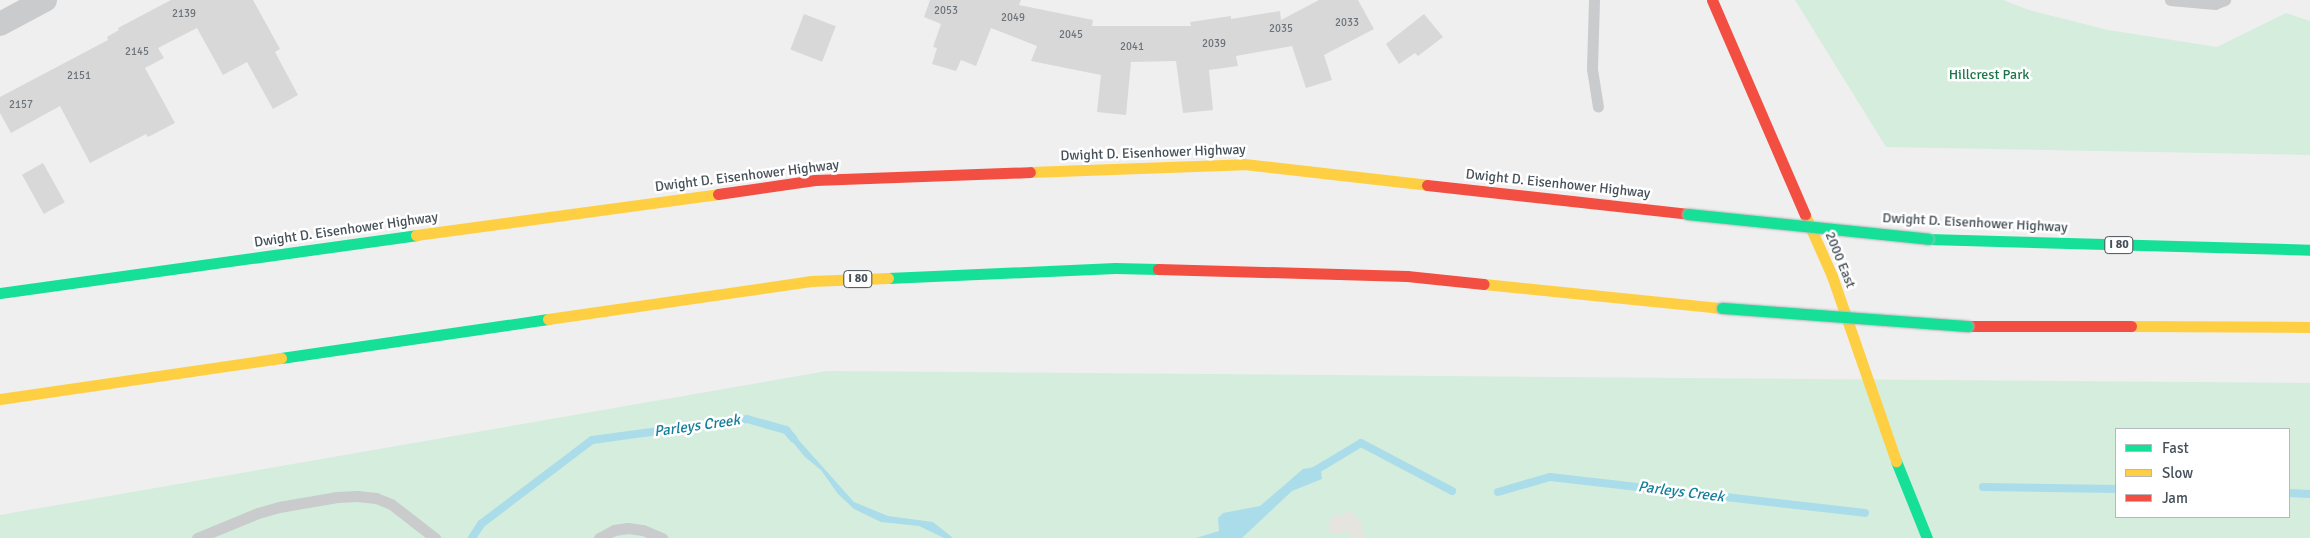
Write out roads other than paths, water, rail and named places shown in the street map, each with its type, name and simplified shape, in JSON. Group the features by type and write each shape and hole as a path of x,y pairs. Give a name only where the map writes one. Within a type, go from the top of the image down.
{"main road":[{"name":"2000 East","path":"1712,0 1832,276 1899,469 1927,538"},
{"name":"Dwight D. Eisenhower Highway","path":"0,293 815,180 1244,164 1928,239 2310,250"},
{"name":"I 80","path":"0,399 811,282 1115,268 1397,275 1722,308 1967,326 2310,328"}],"street":[{"path":"0,24 45,0"}],"lane":[{"path":"1594,0 1592,69 1598,107"},
{"path":"2170,0 2215,4 2225,0"},
{"path":"197,538 258,513 328,498 357,496 376,498 391,504 435,538"},
{"path":"598,538 614,530 628,528 643,530 662,538"}],"water":[{"path":"787,427 854,502 888,516 933,522 953,538 944,538 919,526 881,522 854,509 838,494 821,470 805,457 785,433"},
{"path":"1315,467 1321,471 1322,479 1292,491 1242,538 1196,538 1219,531 1218,518 1223,513 1260,506 1303,469"}],"waterway":[{"name":"Parleys Creek","path":"472,538 481,524 592,440 747,419 786,430 793,438"},
{"name":"Parleys Creek","path":"1311,473 1361,443 1452,491"},
{"name":"Parleys Creek","path":"1498,492 1550,477 1865,513"},
{"name":"Parleys Creek","path":"1983,487 2115,489"},
{"name":"Parleys Creek","path":"2290,493 2310,494"}],"park label":[{"name":"Hillcrest Park","path":"1989,75"}]}
